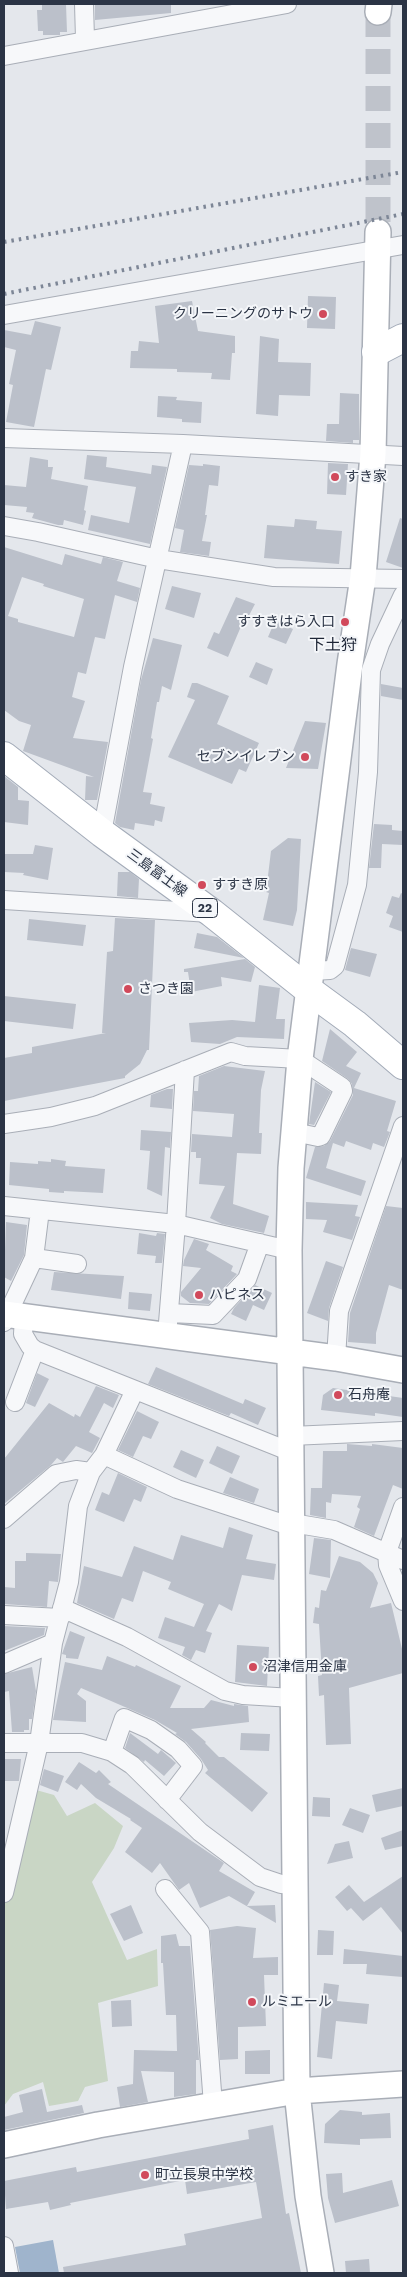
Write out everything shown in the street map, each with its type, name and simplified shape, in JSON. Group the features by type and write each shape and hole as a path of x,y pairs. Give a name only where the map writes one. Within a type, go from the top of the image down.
{"main road":[{"path":"376,352 403,338"},
{"path":"376,352 403,350"},
{"name":"三島富士線","path":"4,756 102,833 212,913 311,981 355,1024 403,1065"}],"street":[{"path":"84,4 85,39"},
{"path":"4,56 85,39 287,4"},
{"path":"4,315 378,241 403,245"},
{"path":"321,2273 308,2196 297,2091 289,1250 294,1132 300,1059 350,657 363,577 373,454 378,241"},
{"path":"4,438 183,444 403,456"},
{"path":"102,833 133,667 183,444"},
{"path":"4,526 158,559 274,577 403,579"},
{"path":"311,981 335,966 357,885 368,772 371,670 380,644 403,596"},
{"path":"4,900 212,913"},
{"path":"4,1124 51,1117 95,1106 231,1052 252,1056 300,1059 342,1087 343,1091 321,1136 294,1132"},
{"path":"168,1324 185,1070"},
{"path":"336,1358 340,1311 403,1126"},
{"path":"4,1206 176,1224 289,1250"},
{"path":"9,1317 34,1258 40,1210"},
{"path":"168,1324 213,1315 247,1279 260,1243"},
{"path":"34,1258 76,1264"},
{"path":"9,1317 168,1324 290,1353 336,1358 403,1370"},
{"path":"9,1317 35,1350 135,1390 291,1444 403,1431"},
{"path":"15,1402 35,1350"},
{"path":"4,1893 39,1743 53,1643 69,1582 78,1506 91,1472 104,1455 135,1390"},
{"path":"104,1455 177,1489 292,1525 334,1530 403,1560"},
{"path":"4,1519 56,1474 76,1470 91,1472"},
{"path":"403,1507 387,1552 388,1565 403,1601"},
{"path":"4,1615 61,1613 127,1637 224,1692 293,1698"},
{"path":"4,1664 14,1658 53,1643"},
{"path":"112,1752 124,1718 151,1730 178,1749 193,1766 168,1800"},
{"path":"4,1743 82,1743 112,1752 132,1765 200,1832 260,1877 281,1884 296,1885"},
{"path":"165,1889 200,1932 212,2105"},
{"path":"4,2145 98,2125 297,2091 403,2084"},
{"path":"4,2246 9,2273"}],"green space":[{"path":"29,1788 54,1795 67,1816 95,1803 123,1826 114,1848 92,1882 127,1960 157,1949 158,1986 98,2003 108,2081 85,2087 78,2101 49,2106 43,2082 13,2094 4,2106 4,1904"}],"water":[{"path":"53,2240 59,2273 20,2273 15,2247"}],"building":[{"path":"42,4 66,4 67,32 60,32 60,35 43,35 43,31 38,31 37,10 42,10"},
{"path":"95,4 171,4 171,13 95,20"},
{"path":"308,296 336,297 335,329 307,328"},
{"path":"192,301 198,331 235,336 235,353 232,353 230,380 211,379 212,373 177,372 177,369 130,368 131,351 138,351 139,341 159,343 155,306"},
{"path":"35,321 61,327 51,370 46,369 34,427 6,422 13,385 9,384 16,350 4,347 4,330 31,335"},
{"path":"260,336 279,339 278,362 311,363 310,396 279,395 278,416 256,414"},
{"path":"340,393 359,394 359,440 353,440 353,443 326,441 327,424 339,424"},
{"path":"158,396 177,397 176,400 202,402 201,423 182,422 182,419 157,417"},
{"path":"87,455 107,457 106,467 151,474 152,465 167,467 150,544 88,530 91,515 129,523 136,487 84,479"},
{"path":"30,457 48,460 48,467 53,467 51,479 88,486 83,525 64,520 63,525 58,525 32,518 34,513 26,512 27,507 4,505 4,485 26,487"},
{"name":"すき家","path":"328,463 348,464 346,495 327,494"},
{"path":"203,464 220,466 218,486 209,485 205,515 207,515 202,541 211,542 209,556 180,552 184,530 175,528 189,465 203,466"},
{"path":"400,518 403,519 403,568 386,562"},
{"path":"295,519 317,521 316,529 342,531 339,564 264,558 267,525 294,527"},
{"path":"4,547 62,565 65,554 101,564 103,557 123,562 117,581 140,588 137,602 115,595 105,639 95,637 86,674 78,672 72,697 85,701 73,738 108,742 97,800 85,800 86,776 94,777 23,751 31,725 19,721 4,710","holes":["22,577 44,584 43,586 84,599 74,637 18,622 18,619 8,616"]},
{"path":"172,586 201,593 194,618 165,609"},
{"path":"236,597 255,604 244,625 242,624 228,657 207,648 214,632 219,634"},
{"path":"275,621 293,629 286,644 268,637"},
{"path":"153,638 182,645 171,690 162,686 159,702 157,702 151,738 153,739 143,792 152,793 150,804 165,807 162,822 155,820 154,826 135,823 134,830 120,827 115,823 141,680"},
{"path":"256,662 273,669 267,685 249,677"},
{"path":"192,683 197,683 229,696 217,724 259,743 246,772 239,769 232,784 168,757 195,700 187,697"},
{"path":"381,684 403,688 403,700 381,696"},
{"path":"305,721 326,723 318,769 286,768"},
{"path":"4,776 18,787 18,800 29,801 28,825 4,822"},
{"path":"374,824 392,825 392,830 403,831 403,845 382,844 381,868 369,868"},
{"path":"288,838 301,839 297,910 293,926 263,920 269,893 266,892 271,851"},
{"path":"35,845 53,848 48,880 23,875 24,873 4,872 4,854 33,854"},
{"path":"118,872 130,872 139,879 138,898 117,896"},
{"path":"401,893 403,894 403,932 389,927 393,916 386,913 392,896 399,898"},
{"name":"さつき園","path":"115,918 155,920 149,1050 147,1050 140,1064 125,1078 4,1101 4,1058 32,1053 32,1047 106,1033 102,1033 107,952 113,951"},
{"path":"29,919 86,925 83,946 27,940"},
{"path":"197,933 217,937 244,958 194,948"},
{"path":"351,948 377,954 370,977 345,970"},
{"path":"245,959 255,967 251,982 221,977 222,986 191,992 188,972 184,972 184,969"},
{"path":"259,985 280,988 276,1019 285,1019 284,1039 237,1037 220,1044 191,1042 189,1023 232,1020 255,1022"},
{"path":"4,996 76,1004 73,1029 4,1021"},
{"path":"330,1029 357,1052 346,1066 361,1073 354,1088 396,1101 387,1131 390,1132 384,1147 373,1143 371,1150 346,1141 344,1147 333,1143 326,1168 366,1181 361,1196 306,1178 315,1147 324,1146 330,1141 353,1095 352,1084 348,1079 322,1061"},
{"path":"224,1066 265,1071 261,1090 259,1133 262,1133 261,1154 237,1153 233,1204 269,1216 264,1233 222,1224 210,1218 225,1186 199,1184 201,1158 196,1158 196,1152 191,1152 192,1134 232,1137 234,1114 193,1111 194,1091 198,1091 199,1076"},
{"path":"315,1082 331,1092 314,1125 309,1124"},
{"path":"167,1089 173,1089 172,1109 150,1107 151,1095"},
{"path":"141,1130 171,1132 170,1148 165,1147 162,1196 147,1189 150,1151 140,1150"},
{"path":"51,1159 66,1161 65,1166 105,1169 103,1193 49,1192 49,1189 9,1185 10,1162 38,1164 38,1161 51,1162"},
{"path":"306,1202 358,1205 355,1216 360,1217 352,1240 323,1232 327,1220 306,1219"},
{"path":"386,1206 403,1208 403,1290 389,1285 376,1333 376,1344 348,1342 350,1313"},
{"path":"6,1222 27,1225 24,1255 11,1281 4,1277"},
{"path":"139,1233 156,1236 157,1233 165,1234 162,1263 155,1263 156,1256 137,1254"},
{"path":"194,1239 209,1244 206,1250 233,1266 231,1271 237,1274 209,1304 190,1303 181,1296 181,1292 201,1268 183,1266"},
{"path":"326,1261 343,1267 329,1308 328,1321 307,1313"},
{"path":"54,1272 124,1276 121,1299 51,1290"},
{"path":"255,1285 272,1293 264,1310 253,1305 246,1321 231,1314 234,1308"},
{"path":"129,1292 152,1294 150,1311 128,1309"},
{"path":"156,1367 243,1404 245,1399 266,1408 258,1425 231,1413 229,1416 148,1384"},
{"path":"37,1373 49,1379 35,1407 26,1403"},
{"path":"96,1386 119,1395 113,1408 104,1403 89,1432 100,1438 92,1453 76,1446 63,1462 57,1458 4,1504 4,1459 49,1403 74,1417 75,1414 80,1417"},
{"path":"333,1388 403,1398 403,1417 375,1413 375,1416 321,1410 323,1395"},
{"path":"137,1411 159,1422 151,1439 143,1436 133,1457 118,1450"},
{"path":"347,1444 372,1446 372,1444 403,1448 403,1489 393,1485 374,1536 354,1527 360,1509 357,1507 361,1496 332,1494 331,1503 326,1502 326,1518 310,1515 311,1488 322,1488 323,1451 347,1451"},
{"path":"217,1446 240,1456 232,1474 209,1463"},
{"path":"181,1450 204,1460 196,1478 173,1467"},
{"path":"118,1473 147,1487 141,1502 134,1499 124,1522 95,1510 102,1492 109,1495"},
{"path":"230,1477 259,1489 254,1503 223,1493"},
{"path":"229,1527 253,1535 246,1559 276,1564 274,1580 242,1575 232,1611 219,1604 206,1631 212,1633 205,1653 196,1650 191,1660 182,1655 185,1647 158,1638 165,1617 194,1627 204,1604 168,1589 171,1582 143,1571 133,1602 122,1598 114,1619 77,1603 84,1566 122,1577 134,1546 173,1560 181,1535 223,1548"},
{"path":"314,1538 331,1540 330,1578 309,1574"},
{"path":"26,1553 61,1554 58,1582 49,1581 47,1607 4,1604 4,1587 15,1588 15,1561 26,1561"},
{"path":"339,1556 360,1562 373,1573 378,1583 370,1608 391,1603 403,1653 403,1673 349,1688 351,1744 326,1745 324,1695 319,1696 318,1676 322,1675 319,1624 313,1623 315,1607 319,1608 321,1590 326,1591"},
{"path":"4,1626 45,1628 44,1635 4,1651"},
{"path":"70,1631 85,1637 78,1659 66,1658 66,1655 62,1654"},
{"path":"237,1645 269,1647 267,1686 235,1682"},
{"path":"107,1656 135,1667 136,1665 181,1686 170,1708 204,1708 211,1700 234,1706 234,1704 248,1706 249,1722 191,1729 219,1757 224,1757 268,1793 252,1812 205,1773 208,1770 201,1759 186,1742 175,1734 177,1733 155,1720 81,1688 77,1694 86,1701 86,1722 53,1720 65,1662 102,1670"},
{"path":"32,1667 36,1691 32,1719 29,1719 29,1730 12,1732 9,1691 4,1692 4,1674"},
{"path":"130,1733 158,1754 161,1750 176,1763 164,1776 145,1760 144,1762 125,1748"},
{"path":"241,1733 270,1734 269,1751 240,1750"},
{"path":"4,1759 21,1759 19,1781 4,1781"},
{"path":"79,1762 96,1773 99,1770 111,1782 108,1784 224,1863 219,1871 255,1892 247,1906 275,1905 276,1923 229,1896 200,1908 189,1883 179,1890 160,1863 152,1873 125,1852 142,1828 131,1819 96,1798 81,1784 77,1790 65,1782"},
{"path":"44,1769 64,1776 58,1792 40,1785"},
{"path":"403,1788 403,1806 376,1812 372,1795"},
{"path":"313,1797 330,1798 330,1817 312,1816"},
{"path":"350,1808 370,1815 363,1833 342,1825"},
{"path":"403,1830 403,1846 385,1850 381,1838"},
{"path":"349,1841 353,1858 327,1864 335,1844"},
{"path":"403,1876 403,1934 381,1907 363,1921 351,1908 347,1911 335,1897 349,1885 364,1902"},
{"path":"131,1905 143,1933 124,1941 110,1914"},
{"path":"237,1926 256,1928 253,1958 278,1957 278,1975 264,1975 266,2026 238,2027 238,2059 220,2060 210,1930"},
{"path":"318,1930 334,1931 333,1955 317,1955"},
{"path":"176,1934 179,1946 190,1946 199,2060 196,2060 196,2094 174,2097 174,2072 141,2071 148,2102 120,2107 117,2087 133,2084 134,2050 177,2051 176,2015 166,2015 163,1963 161,1963 161,1936"},
{"path":"344,1949 403,1956 403,1977 366,1974 367,1964 343,1964"},
{"path":"324,1983 339,1985 337,2001 369,2004 367,2024 336,2021 332,2059 317,2057"},
{"path":"131,2000 132,2026 112,2027 111,2001"},
{"path":"270,2050 270,2074 245,2074 245,2051"},
{"path":"42,2089 47,2112 82,2105 84,2113 4,2130 4,2117 23,2112 19,2095"},
{"path":"340,2110 362,2112 362,2115 390,2113 391,2138 360,2139 360,2145 324,2143 325,2124"},
{"path":"273,2125 286,2214 289,2213 301,2273 64,2273 63,2267 186,2245 184,2234 262,2218 256,2182 187,2194 185,2180 70,2203 71,2205 50,2210 48,2202 6,2209 4,2181 76,2167 77,2172 249,2139 248,2130"},
{"path":"342,2173 343,2193 392,2180 399,2206 335,2223 328,2198 326,2174"},
{"path":"369,2259 370,2273 346,2273 345,2261"}],"tunnel":[{"path":"378,12 378,232"}],"railway":[{"path":"4,242 403,172"},
{"path":"4,294 403,214"}],"place":[{"name":"クリーニングのサトウ","path":"323,314"},
{"name":"すき家","path":"335,477"},
{"name":"すすきはら入口","path":"345,622"},
{"name":"セブンイレブン","path":"305,757"},
{"name":"すすき原","path":"202,885"},
{"name":"さつき園","path":"128,989"},
{"name":"ハピネス","path":"199,1295"},
{"name":"石舟庵","path":"338,1395"},
{"name":"沼津信用金庫","path":"253,1667"},
{"name":"ルミエール","path":"252,2002"},
{"name":"町立長泉中学校","path":"145,2175"}],"district":[{"name":"下土狩","path":"333,645"}]}
